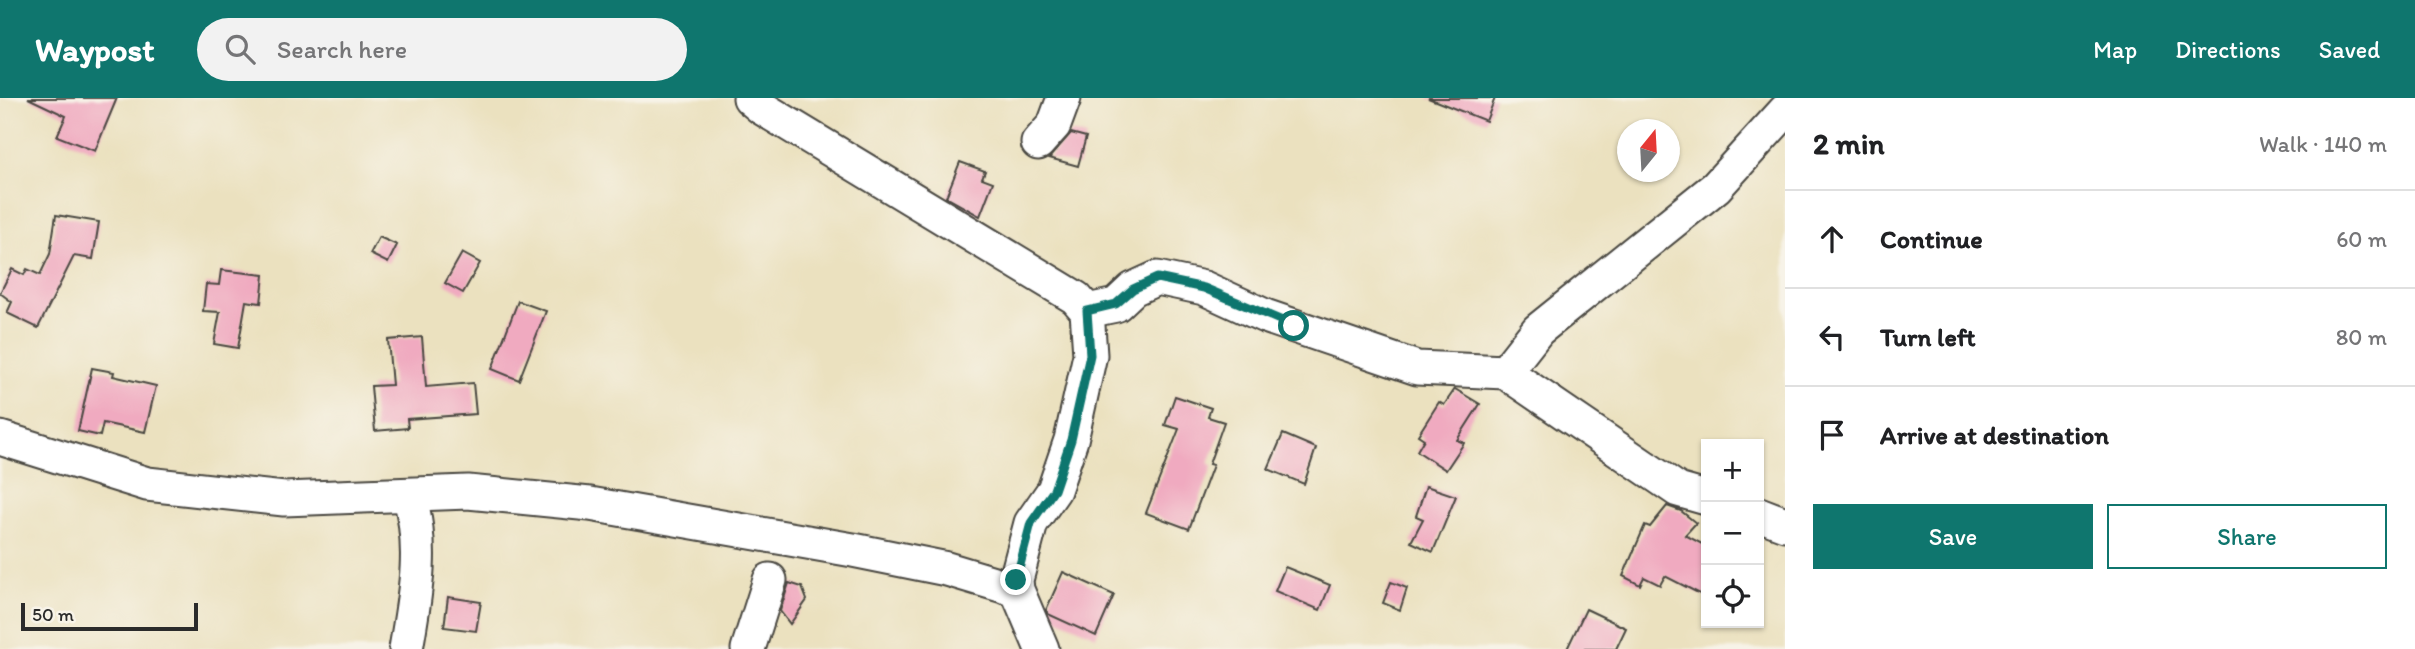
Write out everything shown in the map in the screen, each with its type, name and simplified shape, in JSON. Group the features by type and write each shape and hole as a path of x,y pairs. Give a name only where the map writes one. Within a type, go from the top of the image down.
{"street":[{"path":"750,98 762,108 1066,291 1087,311 1090,355 1071,440 1054,490 1031,523 1018,565 1017,590 1042,649"},
{"path":"1038,143 1054,125 1065,98"},
{"path":"1505,372 1538,330 1716,187 1782,119"},
{"path":"1087,311 1116,304 1133,289 1157,278 1204,288 1265,316 1417,368 1449,372 1505,372 1678,490 1701,497"},
{"path":"0,438 147,484 284,499 468,492 590,504 853,550 947,569 1017,590"},
{"path":"406,649 418,582 418,525 409,495"},
{"path":"1764,516 1785,524"},
{"path":"748,649 770,580"}],"building":[{"path":"28,98 117,98 95,151 57,136 66,116"},
{"path":"1428,98 1495,98 1486,121"},
{"path":"1071,133 1086,137 1078,166 1049,158"},
{"path":"960,162 985,171 982,178 993,182 980,216 946,197"},
{"path":"56,215 99,222 93,259 74,256 38,328 7,313 12,302 0,293 12,269 24,275 27,269 40,275 50,254"},
{"path":"379,237 397,245 388,263 370,254"},
{"path":"462,253 480,263 463,293 445,283"},
{"path":"221,270 264,275 261,303 246,301 238,348 214,344 220,312 203,311 206,284 219,285"},
{"path":"518,301 546,311 519,380 492,369"},
{"path":"422,337 426,387 473,383 476,414 407,419 408,428 375,431 371,386 392,385 388,340"},
{"path":"92,368 114,372 113,376 156,386 145,432 103,423 100,436 78,431"},
{"path":"1455,389 1480,404 1457,440 1464,443 1446,470 1417,451 1424,439 1418,435 1439,402 1444,405"},
{"path":"1175,396 1211,408 1208,417 1224,422 1209,464 1213,465 1189,529 1146,513 1179,429 1165,425"},
{"path":"1283,434 1316,448 1304,484 1268,469"},
{"path":"1426,486 1456,496 1433,552 1411,542 1423,519 1416,516"},
{"path":"1667,506 1681,511 1696,523 1685,535 1701,543 1701,594 1665,576 1660,585 1644,577 1640,585 1623,576 1645,525 1650,527"},
{"path":"1285,567 1330,585 1320,610 1275,591"},
{"path":"1063,572 1114,595 1096,636 1048,614 1046,610"},
{"path":"1391,582 1407,588 1400,610 1383,603"},
{"path":"789,583 802,587 807,600 790,624 780,611"},
{"path":"448,597 481,602 476,631 444,627"},
{"path":"1586,609 1626,628 1616,649 1567,649"}],"route":[{"path":"1016,580 1031,523 1054,490 1071,440 1090,355 1087,311 1116,304 1133,289 1157,278 1204,288 1294,326"}]}
